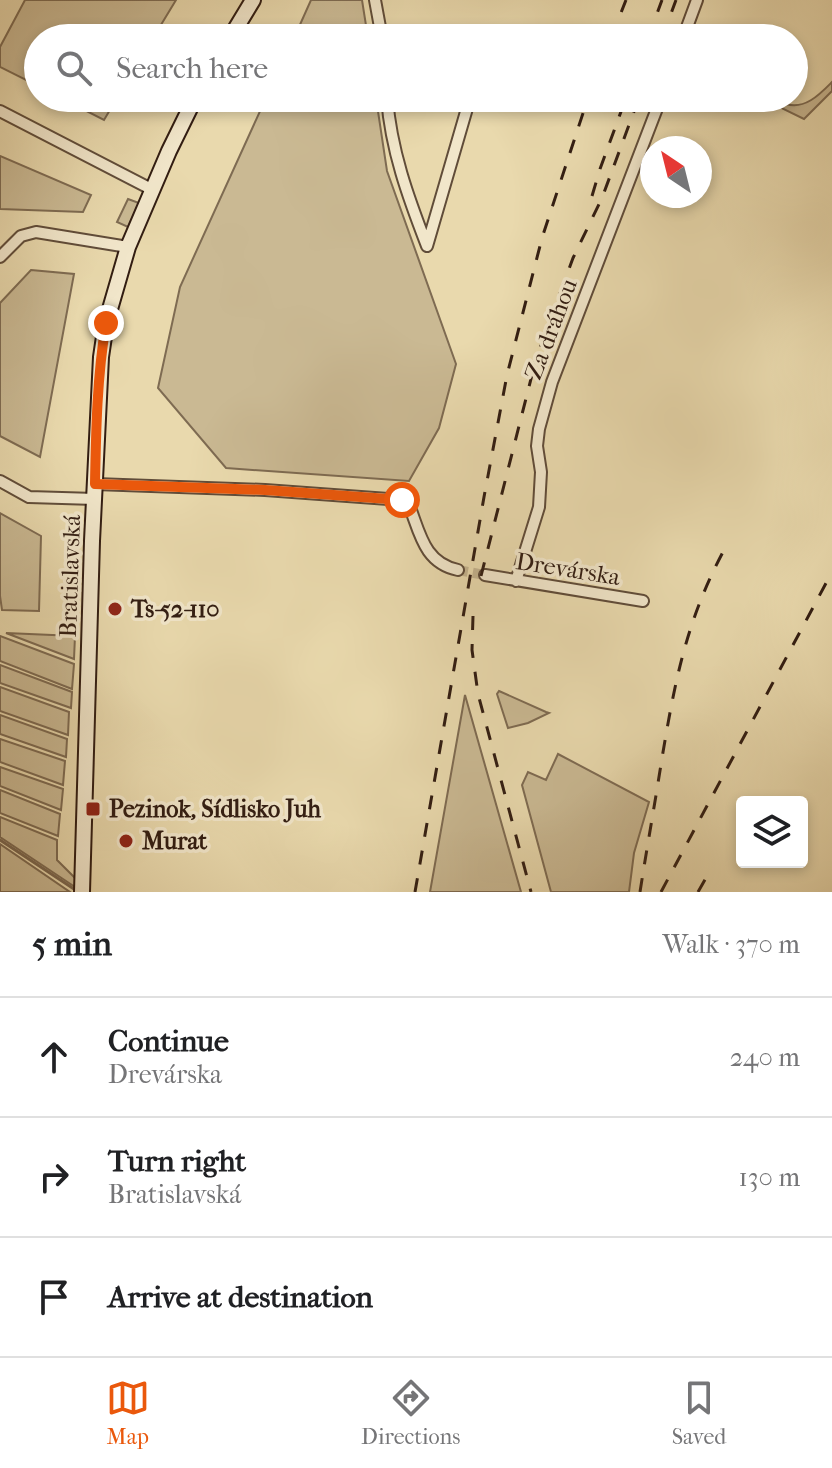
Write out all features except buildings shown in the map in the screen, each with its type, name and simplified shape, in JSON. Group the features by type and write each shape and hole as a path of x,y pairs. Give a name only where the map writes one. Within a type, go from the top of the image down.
{"main road":[{"path":"238,24 253,0"},
{"name":"Bratislavská","path":"82,887 92,541 101,357 106,323 128,247 189,112"}],"street":[{"path":"375,0 379,24"},
{"path":"688,24 697,0"},
{"path":"0,111 153,190"},
{"path":"389,112 393,147 402,179 427,246 466,112"},
{"name":"Za dráhou","path":"516,581 539,507 541,472 537,446 542,413 656,112"},
{"path":"0,257 21,236 36,232 128,247"},
{"path":"0,481 29,497 95,492 265,490 402,500 409,505 430,555 438,563 458,570"},
{"name":"Drevárska","path":"485,575 643,601"}],"shaded area":[{"path":"25,0 176,0 161,24 24,24 24,79 0,67 0,47"},
{"path":"311,0 362,0 366,24 300,24"},
{"path":"832,82 832,91 804,119 790,112 808,112 808,102"},
{"path":"88,112 109,112 104,120"},
{"path":"260,112 378,112 387,171 456,364 439,428 409,481 226,468 158,388 180,287"},
{"path":"0,156 91,195 83,212 0,209"},
{"path":"128,199 139,203 128,227 117,222"},
{"path":"31,270 74,274 40,457 0,436 0,303"},
{"path":"0,513 41,536 39,611 2,610"},
{"path":"6,633 75,636 74,659"},
{"path":"0,636 74,664 72,689 0,661"},
{"path":"0,665 72,692 71,708 0,683"},
{"path":"0,687 69,712 68,735 0,711"},
{"path":"499,691 549,713 508,728 497,694"},
{"path":"465,695 521,892 430,892"},
{"path":"0,715 67,739 66,757 0,734"},
{"path":"0,739 65,761 63,785 0,762"},
{"path":"558,754 649,802 634,853 629,892 551,892 522,785 528,772 546,780"},
{"path":"0,767 63,789 61,810 0,786"},
{"path":"0,790 60,814 58,836 0,813"},
{"path":"0,817 57,840 57,860 75,878 75,887 0,837"},
{"path":"0,844 70,892 0,892"}],"waterway":[{"path":"0,840 77,891"}],"tunnel":[{"path":"458,570 485,575"}],"railway":[{"path":"617,24 626,0"},
{"path":"653,24 662,0"},
{"path":"667,24 676,0"},
{"path":"415,892 507,375 542,238 583,112"},
{"path":"592,196 621,112"},
{"path":"531,373 573,258 602,198 634,112"},
{"path":"481,576 535,363"},
{"path":"640,892 677,677 700,603 723,552"},
{"path":"661,892 832,572"},
{"path":"473,616 472,650 478,694 531,892"},
{"path":"698,892 706,878"}],"place":[{"name":"Ts-52-110","path":"115,609"},
{"name":"Pezinok, Sídlisko Juh","path":"93,809"},
{"name":"Murat","path":"126,841"}],"route":[{"path":"106,323 97,412 95,484 265,490 402,500"}]}
